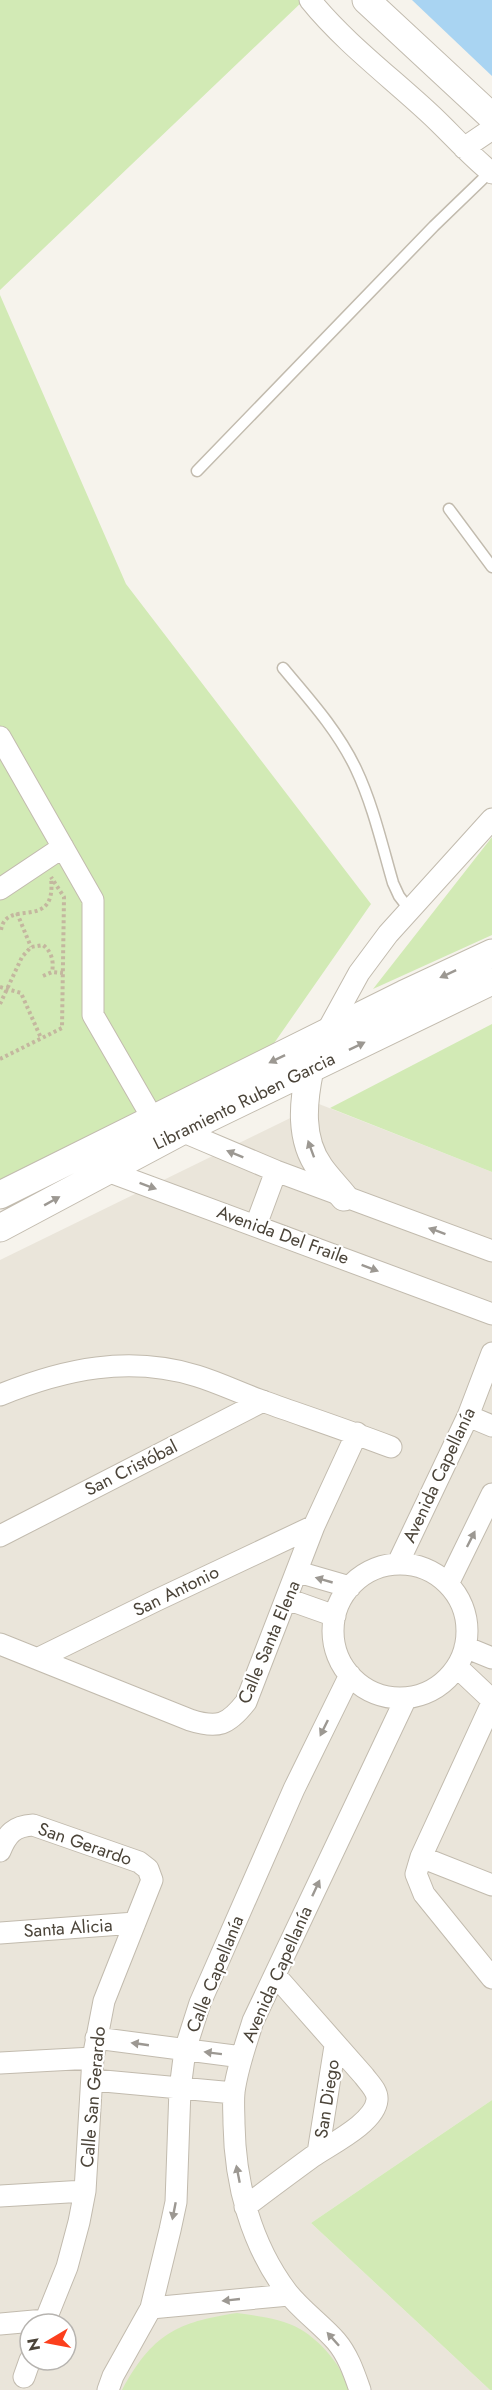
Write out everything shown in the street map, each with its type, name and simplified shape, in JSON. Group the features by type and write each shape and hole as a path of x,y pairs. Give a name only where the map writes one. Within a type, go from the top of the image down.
{"street":[{"path":"310,0 332,27 431,114 491,173"},
{"path":"366,0 492,117"},
{"path":"464,148 492,129"},
{"path":"0,737 93,900 93,1015 153,1119 276,1171 492,1251"},
{"path":"325,1035 359,973 388,934 492,819"},
{"path":"0,889 63,847"},
{"name":"Libramiento Ruben Garcia","path":"0,1196 404,994 492,953"},
{"name":"Libramiento Ruben Garcia","path":"0,1228 180,1132 492,981"},
{"path":"310,1069 304,1112 310,1151 320,1168 344,1197"},
{"name":"Avenida Del Fraile","path":"74,1158 492,1314"},
{"path":"256,1225 276,1171"},
{"name":"Avenida Capellanía","path":"398,1563 468,1416 492,1353"},
{"path":"0,1395 27,1384 75,1370 119,1366 151,1367 196,1376 391,1447"},
{"name":"San Cristóbal","path":"0,1536 263,1401"},
{"path":"468,1416 492,1426"},
{"name":"Calle Santa Elena","path":"0,1644 190,1720 214,1726 226,1722 246,1702 314,1526 357,1433"},
{"path":"448,1584 492,1494"},
{"name":"San Antonio","path":"39,1658 314,1526"},
{"path":"398,1563 417,1565 434,1572 448,1584 461,1603 467,1624 461,1657 444,1683 426,1693 406,1698 385,1696 366,1689 350,1675 339,1657 334,1637 335,1616 341,1600 350,1587 372,1570 398,1563"},
{"path":"298,1572 350,1587"},
{"path":"287,1599 335,1616"},
{"path":"461,1657 492,1658"},
{"path":"461,1657 492,1702 484,1742 421,1857 416,1874 424,1894 492,1978"},
{"name":"Calle Capellanía","path":"108,2390 113,2376 151,2308 176,2202 180,2090 185,2050 200,2003 294,1789 350,1675"},
{"name":"Avenida Capellanía","path":"360,2390 351,2365 337,2342 289,2295 260,2248 244,2207 234,2154 234,2093 253,2021 406,1698"},
{"name":"San Gerardo","path":"0,1851 9,1833 16,1828 33,1825 139,1862 151,1873"},
{"path":"421,1857 492,1885"},
{"name":"Calle San Gerardo","path":"49,2312 67,2267 80,2222 85,2191 95,2048 104,2001 151,1887 151,1873"},
{"name":"Santa Alicia","path":"0,1933 135,1923"},
{"name":"San Diego","path":"244,2207 318,2153 346,2136 369,2115 378,2098 374,2089 275,1975"},
{"name":"San Diego","path":"318,2153 335,2046"},
{"path":"0,2063 95,2048 185,2050 242,2057"},
{"path":"93,2080 180,2090 234,2093"},
{"path":"0,2196 85,2191"},
{"path":"151,2308 289,2295"},
{"path":"0,2324 18,2323"}],"lane":[{"path":"197,471 434,225 491,173"},
{"path":"449,509 492,567"},
{"path":"283,668 328,723 355,767 368,796 393,883 409,909"}],"path":[{"path":"42,882 50,876"},
{"path":"1,930 2,921 6,917 32,914 44,908 51,895 50,876"},
{"path":"0,1059 62,1028 64,897 50,876"},
{"path":"17,914 31,947"},
{"path":"0,1004 22,957 31,947 43,945 49,950 53,966 52,972"},
{"path":"43,976 52,972 63,973"},
{"path":"0,987 21,993 41,1038"}],"shaded area":[{"path":"319,1104 492,1172 492,2100 311,2223 490,2390 0,2390 0,1260"}],"green space":[{"path":"0,0 304,0 0,290"},
{"path":"0,295 126,584 371,904 270,1049 0,1182"},
{"path":"492,837 492,935 373,989"},
{"path":"492,1024 492,1172 330,1108"},
{"path":"492,2100 492,2390 490,2390 311,2223"},
{"path":"237,2313 285,2322 308,2334 336,2364 349,2390 122,2390 144,2356 168,2334 198,2321"}],"water":[{"path":"412,0 492,0 492,76"}]}
